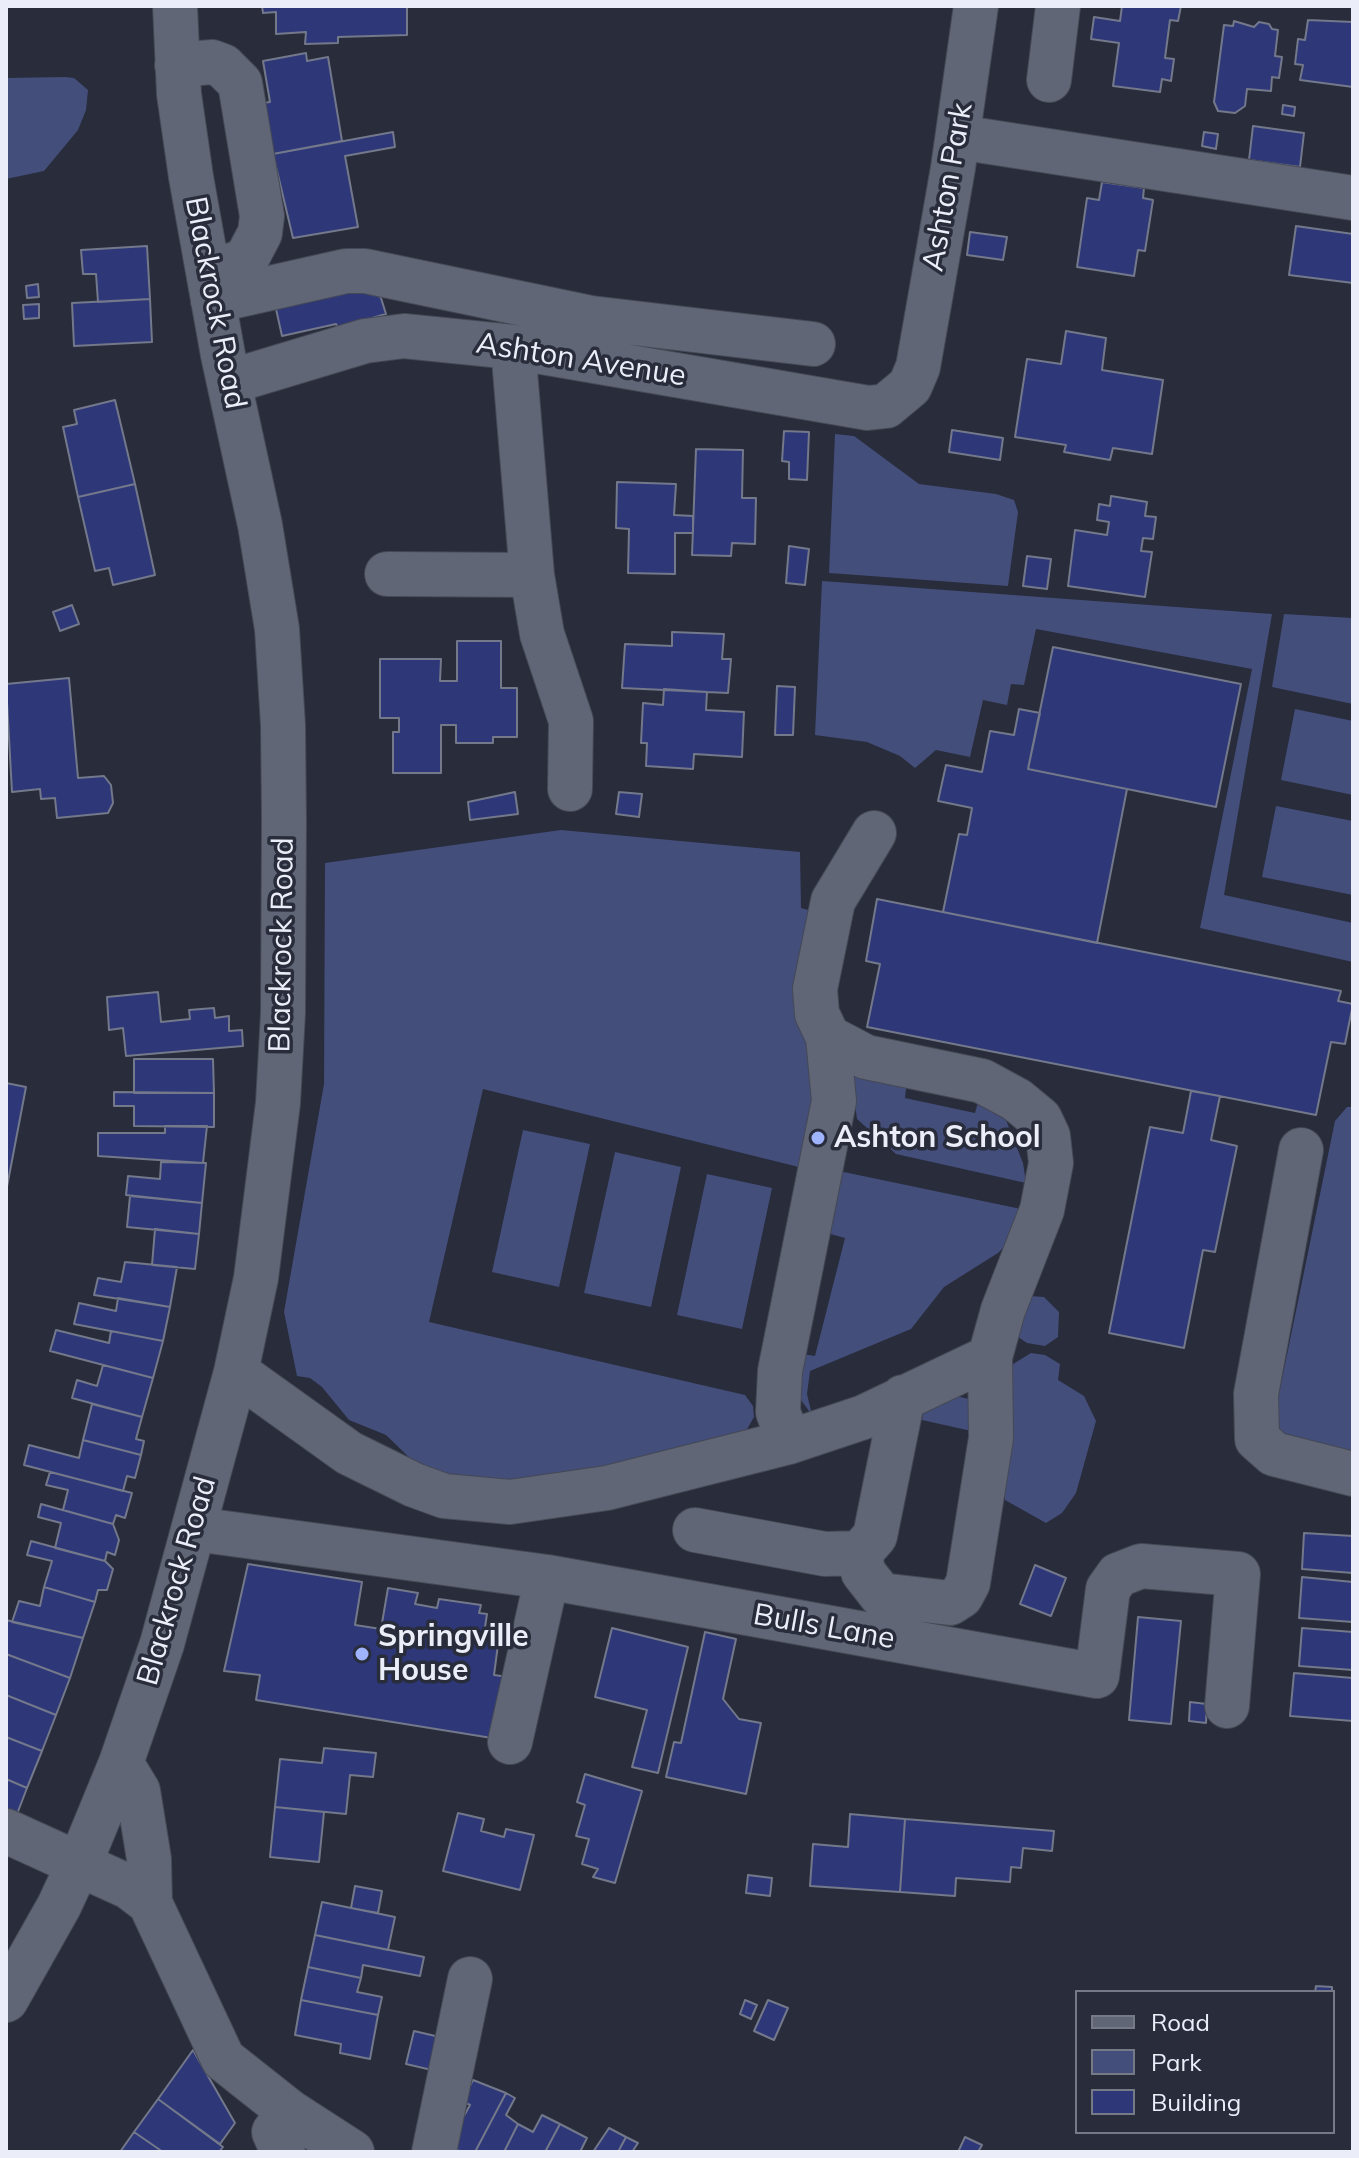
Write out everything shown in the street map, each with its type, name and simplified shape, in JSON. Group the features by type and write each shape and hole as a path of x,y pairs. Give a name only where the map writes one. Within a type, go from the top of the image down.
{"street":[{"name":"Blackrock Road","path":"6,2000 59,1906 78,1865 121,1763 162,1644 236,1372 256,1278 278,1103 283,1013 283,725 269,577 210,286 177,65 175,6"},
{"name":"Ashton Park","path":"918,367 958,137 976,6"},
{"path":"1049,80 1058,6"},
{"path":"177,65 212,62 223,66 240,83 262,216 260,233 248,256 210,286"},
{"path":"958,137 1353,198"},
{"path":"210,286 365,271 591,318 813,344"},
{"name":"Ashton Avenue","path":"229,382 384,337 513,347 868,408 886,406 899,398 910,386 918,367"},
{"path":"513,347 532,575 542,634 571,721 570,789"},
{"path":"387,574 532,575"},
{"path":"789,1442 778,1412 780,1371 834,1101 828,1037 817,1014 815,989 833,901 874,833"},
{"path":"828,1037 866,1057 982,1081 1017,1100 1040,1119 1048,1136 1051,1163 1042,1210 1003,1310 990,1357 991,1438 968,1583 961,1596 950,1603 881,1595 863,1572 860,1553"},
{"path":"1301,1150 1256,1394 1257,1439 1274,1454 1353,1474"},
{"path":"236,1372 349,1453 414,1485 444,1496 510,1502 576,1495 789,1442 864,1417 990,1357"},
{"path":"695,1530 825,1554 860,1553 875,1536 903,1397"},
{"name":"Bulls Lane","path":"195,1529 547,1577 1097,1676 1108,1589 1118,1575 1141,1566 1238,1574 1227,1706"},
{"path":"510,1742 547,1577"},
{"path":"121,1763 138,1791 149,1859 150,1903 223,2059 286,2132 348,2151"},
{"path":"6,1831 129,1887 150,1903"},
{"path":"434,2152 470,1979"}],"green space":[{"path":"6,78 74,78 88,90 86,110 78,130 44,171 6,179"},
{"path":"835,434 854,436 919,484 996,494 1014,500 1018,512 1008,586 829,573"},
{"path":"822,581 1272,614 1224,895 1353,923 1353,962 1200,928 1252,669 1036,629 1024,685 1011,684 1007,705 983,700 970,757 936,750 915,768 900,756 867,742 815,735"},
{"path":"1284,614 1353,618 1353,704 1272,687"},
{"path":"1295,709 1353,721 1353,795 1281,780"},
{"path":"1276,806 1353,821 1353,895 1262,877"},
{"path":"561,830 800,852 801,908 819,913 811,1170 483,1089 429,1322 745,1395 753,1406 754,1417 742,1438 552,1481 479,1487 418,1466 386,1435 349,1420 322,1387 310,1378 297,1376 284,1312 324,1084 325,863"},
{"path":"850,1067 907,1080 905,1098 975,1113 980,1095 1006,1120 1023,1163 1026,1183 896,1154 857,1119"},
{"path":"1347,1107 1353,1107 1353,1459 1281,1433 1274,1418 1335,1121"},
{"path":"523,1130 590,1144 559,1287 492,1272"},
{"path":"615,1152 681,1167 651,1307 584,1293"},
{"path":"839,1171 1021,1209 1010,1241 998,1253 944,1287 911,1329 810,1371 807,1394 812,1415 795,1392 803,1354 815,1356 845,1238 827,1233"},
{"path":"707,1174 772,1188 742,1329 677,1315"},
{"path":"1030,1296 1044,1297 1059,1312 1058,1337 1045,1346 1027,1343 1018,1337 1014,1327"},
{"path":"1031,1353 1045,1355 1060,1364 1058,1380 1084,1396 1096,1421 1076,1493 1062,1513 1046,1523 1005,1500 1005,1369"},
{"path":"956,1396 969,1399 976,1432 922,1420 923,1411"}],"building":[{"path":"262,6 407,6 407,35 338,37 338,43 305,44 306,32 276,34 276,12 263,13"},
{"path":"1122,6 1181,6 1178,21 1170,20 1165,58 1174,59 1171,81 1162,79 1160,92 1113,86 1119,43 1091,39 1094,17 1120,21"},
{"path":"1308,20 1353,22 1353,87 1300,80 1303,65 1295,64 1298,39 1305,40"},
{"path":"1234,21 1254,27 1259,22 1269,24 1272,29 1278,30 1275,56 1282,57 1279,78 1272,77 1271,91 1247,89 1245,106 1235,113 1218,111 1214,102 1224,25 1233,26"},
{"path":"306,53 307,61 328,57 342,141 273,154 263,103 270,102 263,61"},
{"path":"1283,105 1295,107 1294,116 1282,114"},
{"path":"1253,126 1304,133 1300,167 1249,160"},
{"path":"393,132 395,147 345,156 358,227 293,238 273,154"},
{"path":"1204,132 1218,134 1216,149 1202,146"},
{"path":"1102,182 1144,188 1143,198 1153,200 1145,251 1138,250 1134,276 1077,267 1087,198 1099,200"},
{"path":"1296,226 1353,234 1353,283 1289,275"},
{"path":"970,232 1007,237 1003,260 967,255"},
{"path":"147,246 150,299 98,302 96,274 83,274 81,250"},
{"path":"38,284 39,297 27,298 26,286"},
{"path":"373,290 381,298 386,314 338,328 336,324 282,336 274,300"},
{"path":"150,299 152,342 74,346 72,303"},
{"path":"39,304 39,318 24,319 23,305"},
{"path":"1066,331 1106,338 1102,370 1163,380 1152,454 1113,448 1110,460 1064,452 1066,445 1015,437 1027,359 1061,364"},
{"path":"115,400 135,484 78,497 63,427 77,424 74,410"},
{"path":"952,430 1003,438 1000,460 949,452"},
{"path":"784,431 809,432 807,480 789,479 789,462 782,461"},
{"path":"696,449 743,450 742,498 756,498 755,544 732,543 731,556 692,555"},
{"path":"617,482 676,484 674,515 693,516 693,533 675,533 675,574 628,573 629,529 616,528"},
{"path":"135,484 155,575 113,585 109,568 95,571 78,497"},
{"path":"1111,496 1147,502 1145,516 1156,517 1153,539 1143,538 1141,551 1152,552 1145,597 1068,586 1075,530 1107,535 1109,522 1097,520 1099,504 1110,506"},
{"path":"789,546 809,549 805,585 786,583"},
{"path":"1027,556 1051,559 1047,589 1023,586"},
{"path":"72,605 79,624 60,631 53,612"},
{"path":"672,632 724,634 722,659 731,659 728,693 622,688 625,644 672,646"},
{"path":"457,641 501,641 501,688 517,688 517,737 493,737 493,743 456,743 456,725 441,725 441,773 393,773 393,732 399,732 399,718 380,718 380,659 441,659 440,681 457,681"},
{"path":"1053,647 1241,684 1216,807 1028,769"},
{"path":"69,678 78,778 104,776 111,785 113,803 108,813 57,818 55,798 41,799 40,789 12,792 6,684"},
{"path":"777,686 795,687 793,735 775,735"},
{"path":"664,689 707,692 706,710 744,712 742,757 694,754 693,769 646,766 647,743 641,743 643,703 663,705"},
{"path":"1019,709 1040,713 1028,769 1127,789 1097,943 943,912 959,834 967,835 972,808 938,801 946,765 982,772 990,731 1014,735"},
{"path":"515,792 518,814 470,820 468,802"},
{"path":"619,792 642,794 639,817 616,814"},
{"path":"877,899 1341,991 1338,1001 1353,1004 1345,1044 1331,1042 1316,1115 867,1027 880,964 866,961"},
{"path":"158,992 161,1022 190,1019 189,1010 214,1008 215,1018 229,1016 229,1031 242,1030 243,1046 126,1056 123,1028 109,1030 107,997"},
{"path":"134,1059 213,1059 214,1093 134,1093"},
{"path":"6,1083 26,1087 6,1192"},
{"path":"1191,1091 1220,1096 1211,1140 1237,1146 1215,1252 1203,1250 1184,1348 1109,1333 1150,1127 1183,1133"},
{"path":"114,1092 214,1093 214,1127 134,1126 134,1106 114,1106"},
{"path":"165,1126 207,1126 203,1163 98,1156 98,1133 165,1133"},
{"path":"161,1162 206,1163 202,1203 126,1195 128,1176 160,1179"},
{"path":"130,1196 202,1203 199,1234 127,1227"},
{"path":"155,1229 199,1234 195,1269 152,1265"},
{"path":"125,1262 177,1267 170,1307 94,1295 98,1278 121,1282"},
{"path":"118,1298 170,1307 163,1341 74,1324 79,1303 116,1311"},
{"path":"56,1330 109,1343 111,1331 163,1341 153,1378 50,1351"},
{"path":"103,1365 153,1378 142,1417 72,1398 77,1380 97,1386"},
{"path":"92,1404 142,1417 136,1439 144,1441 141,1455 83,1440"},
{"path":"83,1440 141,1455 135,1478 127,1476 123,1491 24,1465 29,1445 79,1458"},
{"path":"50,1472 132,1493 125,1518 116,1515 113,1524 63,1510 68,1490 46,1485"},
{"path":"41,1504 113,1524 119,1540 115,1555 107,1552 105,1561 55,1548 61,1523 38,1517"},
{"path":"1304,1533 1353,1536 1353,1573 1302,1569"},
{"path":"31,1541 105,1561 113,1569 107,1590 98,1590 95,1602 44,1587 52,1561 27,1555"},
{"name":"Springville House","path":"248,1564 362,1582 355,1625 381,1629 388,1588 418,1593 415,1604 437,1608 439,1599 481,1605 479,1613 487,1614 484,1634 499,1637 494,1675 508,1677 498,1739 256,1700 260,1675 224,1671"},
{"path":"1035,1565 1066,1578 1051,1616 1020,1604"},
{"path":"1302,1577 1353,1582 1353,1622 1299,1618"},
{"path":"44,1587 95,1602 83,1638 12,1622 19,1601 40,1606"},
{"path":"1138,1617 1181,1621 1171,1724 1129,1720"},
{"path":"6,1620 83,1638 70,1678 6,1654"},
{"path":"612,1628 688,1647 658,1773 632,1767 647,1710 595,1697"},
{"path":"1302,1628 1353,1632 1353,1670 1299,1666"},
{"path":"705,1632 736,1639 723,1699 739,1719 761,1723 746,1794 666,1777 674,1742 681,1743"},
{"path":"6,1654 70,1678 56,1715 6,1695"},
{"path":"1294,1673 1353,1678 1353,1721 1290,1716"},
{"path":"6,1695 56,1715 42,1751 6,1737"},
{"path":"1190,1702 1207,1704 1206,1723 1189,1721"},
{"path":"6,1737 42,1751 27,1788 6,1779"},
{"path":"324,1748 376,1753 373,1777 350,1775 346,1814 275,1807 280,1759 322,1763"},
{"path":"585,1774 642,1791 615,1883 593,1877 598,1869 582,1864 589,1839 576,1836 585,1805 577,1802"},
{"path":"6,1779 27,1788 14,1822 6,1819"},
{"path":"275,1807 324,1812 319,1862 270,1857"},
{"path":"458,1813 484,1819 481,1831 504,1837 506,1829 534,1835 520,1890 443,1871"},
{"path":"850,1814 905,1819 900,1892 810,1886 813,1844 848,1847"},
{"path":"905,1819 1054,1831 1052,1851 1023,1848 1021,1868 1011,1867 1010,1882 956,1878 955,1896 900,1892"},
{"path":"748,1875 772,1878 770,1896 746,1893"},
{"path":"355,1886 382,1891 378,1913 351,1908"},
{"path":"322,1902 395,1917 388,1950 315,1935"},
{"path":"315,1935 424,1957 420,1976 363,1965 361,1978 308,1967"},
{"path":"308,1967 361,1978 357,1992 382,1997 378,2015 301,2000"},
{"path":"1316,1986 1332,1987 1332,1990 1315,1990"},
{"path":"301,2000 378,2015 370,2059 340,2053 341,2044 295,2035"},
{"path":"745,2000 757,2005 751,2019 740,2014"},
{"path":"768,2000 788,2008 774,2040 754,2031"},
{"path":"414,2031 444,2038 436,2071 406,2064"},
{"path":"193,2050 235,2123 220,2144 158,2099"},
{"path":"473,2080 506,2093 475,2152 461,2152 448,2145 470,2105 462,2101"},
{"path":"506,2093 515,2098 506,2115 518,2124 504,2152 475,2152"},
{"path":"158,2099 223,2147 219,2152 163,2152 134,2132"},
{"path":"542,2115 560,2124 545,2152 504,2152 518,2124 533,2132"},
{"path":"560,2124 587,2138 580,2152 545,2152"},
{"path":"609,2128 626,2137 618,2152 593,2152"},
{"path":"134,2132 163,2152 120,2152"},
{"path":"626,2137 638,2143 632,2152 618,2152"},
{"path":"965,2137 982,2145 978,2152 958,2152"}],"place":[{"name":"Ashton School","path":"818,1138"},
{"name":"Springville House","path":"362,1654"}]}
